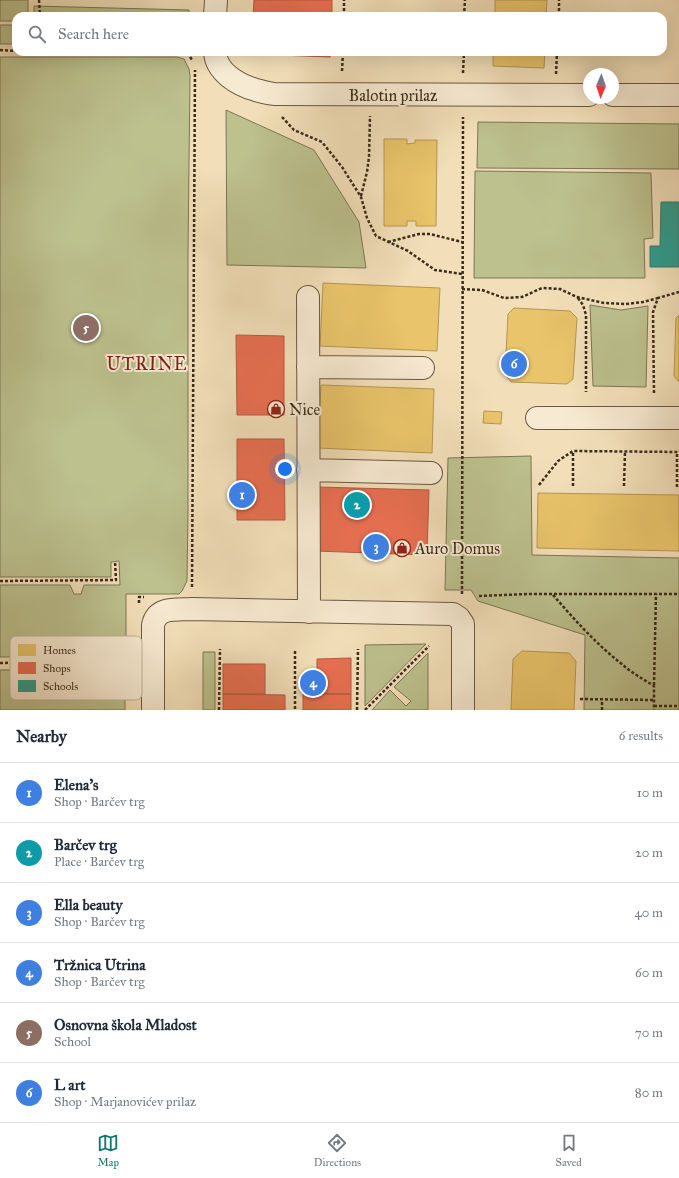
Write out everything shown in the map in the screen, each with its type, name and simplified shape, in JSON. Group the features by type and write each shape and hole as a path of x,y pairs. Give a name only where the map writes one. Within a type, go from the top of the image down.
{"street":[{"path":"215,12 216,0"},
{"name":"Balotin prilaz","path":"216,56 222,70 234,81 255,90 274,94 583,95"},
{"path":"619,95 679,95"},
{"path":"308,297 309,612"},
{"path":"308,367 422,368"},
{"path":"537,418 679,418"},
{"path":"308,470 431,473"},
{"path":"154,710 153,625 156,616 161,612 171,610 452,614 459,618 463,624 463,710"}],"path":[{"path":"39,0 40,12"},
{"path":"344,0 344,12"},
{"path":"464,12 465,0"},
{"path":"559,0 559,12"},
{"path":"0,50 12,51"},
{"path":"189,56 193,61 195,69 192,588"},
{"path":"342,56 342,73"},
{"path":"463,75 464,56"},
{"path":"277,113 294,130 322,142 342,167 361,197 366,218 376,236 408,251 435,270 462,274"},
{"path":"361,197 369,157 370,113"},
{"path":"462,596 463,113"},
{"path":"388,242 419,234 430,234 462,242"},
{"path":"462,289 482,290 504,298 522,297 542,288 560,289 577,298 604,303 626,304 643,302 679,292"},
{"path":"577,298 586,314 586,392"},
{"path":"654,393 653,312 658,298"},
{"path":"573,451 573,486"},
{"path":"539,485 558,461 573,451 678,452 676,487"},
{"path":"624,486 625,452"},
{"path":"0,581 116,580 115,561"},
{"path":"479,596 527,594 679,594"},
{"path":"552,594 608,653 624,666 654,686"},
{"path":"656,594 654,708 679,706"},
{"path":"365,710 429,646"},
{"path":"357,710 358,649"},
{"path":"219,710 220,650"},
{"path":"295,651 295,710"},
{"path":"0,663 10,663"},
{"path":"580,699 654,700"},
{"path":"602,700 602,710"}],"green space":[{"path":"0,0 28,0 28,12 12,12 12,21 0,21"},
{"path":"34,6 189,10 189,12 34,12"},
{"path":"0,25 12,25 12,44 0,44"},
{"path":"0,57 177,57 184,59 189,69 190,76 187,581 179,594 126,594 126,636 10,636 10,657 0,657 0,585 70,585 74,594 81,594 84,585 120,585 119,561 111,562 111,577 0,577"},
{"path":"226,110 314,150 359,222 366,268 227,265"},
{"path":"478,122 679,124 679,169 477,168"},
{"path":"475,171 651,173 653,238 644,239 645,278 474,278"},
{"path":"590,305 621,310 648,306 646,387 593,386"},
{"path":"531,456 532,555 679,558 679,710 584,710 585,635 478,601 471,590 445,590 448,458"},
{"path":"426,644 365,706 365,645"},
{"path":"203,652 215,652 215,710 203,710"},
{"path":"428,653 428,710 372,710 390,690 406,706 411,701 394,687"},
{"path":"0,670 10,670 10,700 125,700 125,710 0,710"}],"building: Homes":[{"path":"495,0 547,0 546,12 495,12"},
{"path":"493,56 545,56 544,68 493,66"},
{"path":"384,139 407,139 407,144 415,143 415,140 437,140 436,226 416,226 416,221 407,221 407,226 384,226"},
{"path":"323,283 440,288 437,351 320,346"},
{"path":"514,308 570,311 577,318 573,379 567,384 511,382 505,374 508,314"},
{"path":"679,315 679,382 674,376 676,318"},
{"path":"321,385 434,389 432,453 318,448"},
{"path":"484,411 502,412 501,424 483,423"},
{"path":"538,493 679,495 679,551 537,548"},
{"path":"522,651 569,653 576,661 574,710 511,710 513,659"}],"building: Shops":[{"path":"254,0 332,0 332,12 253,12"},
{"path":"304,56 330,56 330,57"},
{"path":"236,335 284,336 284,415 237,415"},
{"path":"237,439 284,439 285,520 237,520"},
{"path":"317,487 429,490 427,555 315,551"},
{"path":"351,658 351,694 317,694 317,659"},
{"path":"223,664 265,664 265,694 223,694"},
{"path":"223,694 285,695 285,710 223,710"},
{"path":"303,694 351,694 351,710 303,710"}],"building: Schools":[{"path":"661,202 679,202 679,267 650,267 650,246 660,246"}],"place":[{"name":"Osnovna škola Mladost","path":"86,328"},
{"name":"L art","path":"514,364"},
{"name":"Nice","path":"276,409"},
{"name":"Elena's","path":"242,495"},
{"name":"Barčev trg","path":"357,505"},
{"name":"Ella beauty","path":"376,547"},
{"name":"Auro Domus","path":"402,548"},
{"name":"Tržnica Utrina","path":"313,683"}],"district":[{"name":"UTRINE","path":"147,364"}]}
